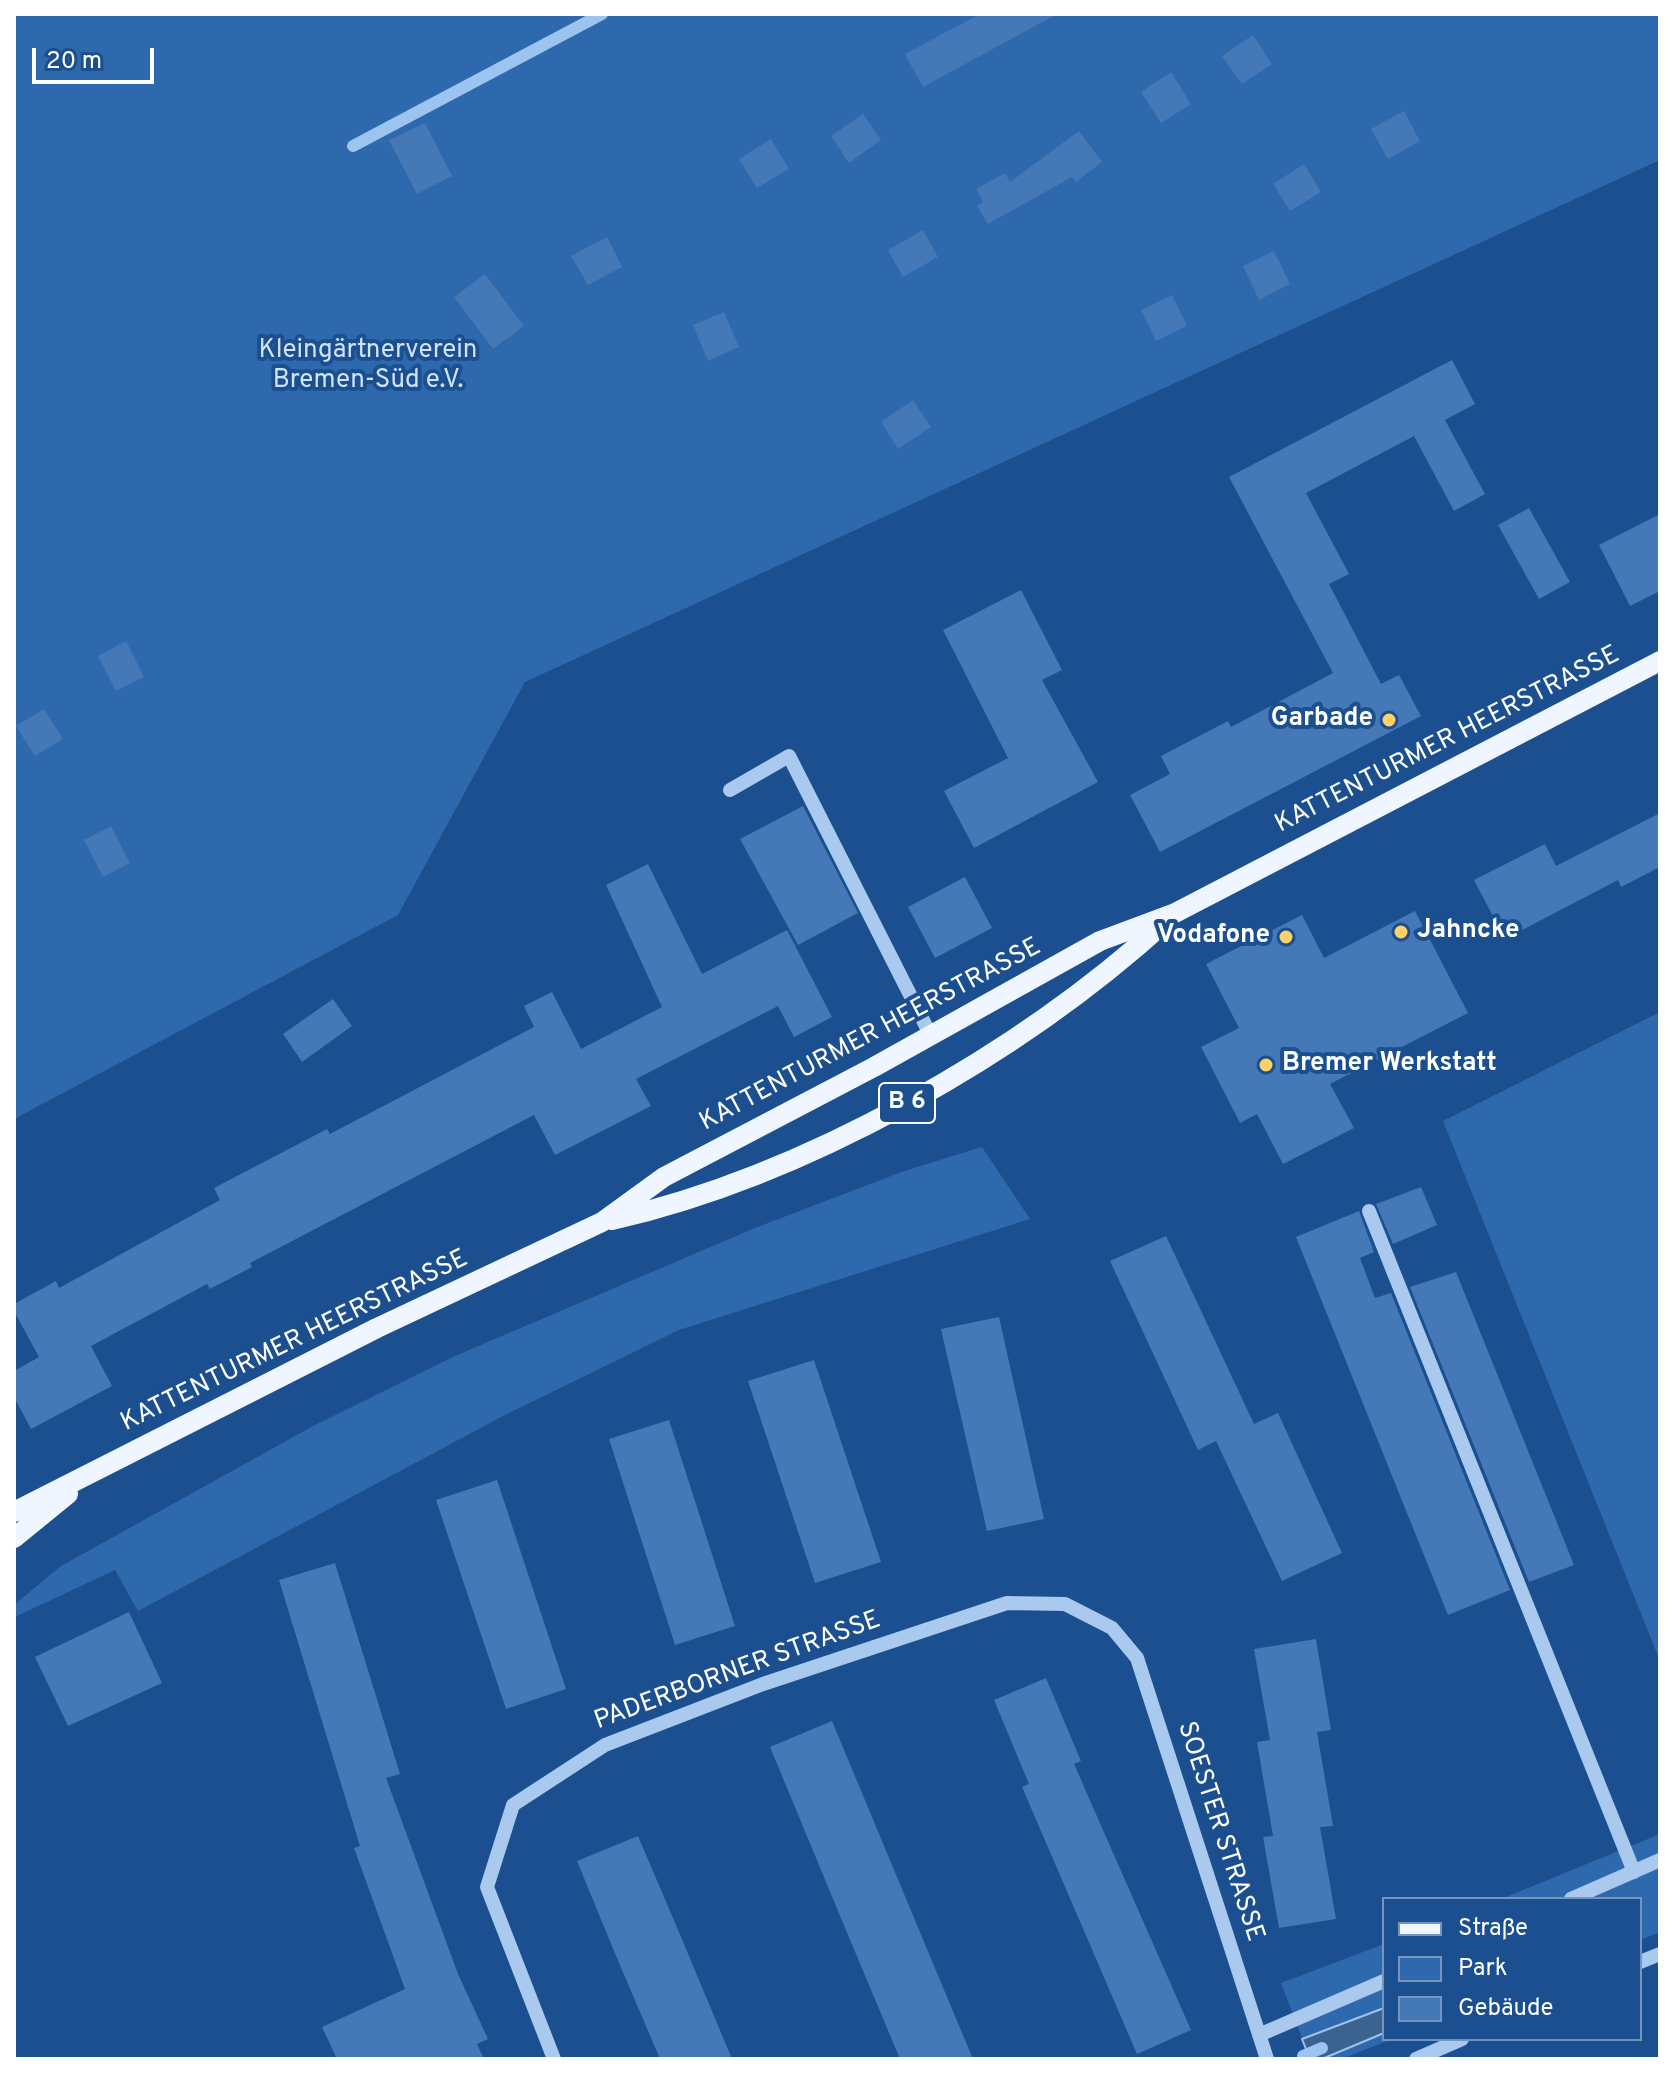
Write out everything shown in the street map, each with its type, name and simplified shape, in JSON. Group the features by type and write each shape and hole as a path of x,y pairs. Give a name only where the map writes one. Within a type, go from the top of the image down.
{"main road":[{"name":"KATTENTURMER HEERSTRASSE","path":"14,1512 377,1328 602,1222 664,1177 1100,941 1175,913 1660,661"},
{"name":"KATTENTURMER HEERSTRASSE","path":"602,1222 680,1204 830,1141 933,1090 1114,968 1175,913"},
{"name":"KATTENTURMER HEERSTRASSE","path":"14,1538 99,1469"}],"street":[{"path":"730,790 789,756 930,1034"},
{"path":"1369,1211 1634,1872"},
{"name":"PADERBORNER STRASSE","path":"554,2059 487,1887 513,1805 605,1745 763,1684 1007,1603 1065,1604 1112,1628"},
{"name":"SOESTER STRASSE","path":"1112,1628 1137,1658 1267,2059"},
{"path":"1576,1897 1660,1860"},
{"path":"1259,2035 1382,1982"},
{"path":"1416,2059 1457,2041"}],"green space":[{"name":"Kleingärtnerverein Bremen-Süd e.V.","path":"14,14 1660,14 1660,160 525,682 398,915 14,1119"},
{"path":"1660,1012 1660,1661 1443,1121"},
{"path":"982,1147 1030,1219 679,1330 505,1415 138,1611 115,1570 15,1617 14,1605 61,1566 313,1426 455,1356 755,1228 904,1171"},
{"path":"1660,1834 1660,1932 1642,1939 1642,1897 1506,1897"},
{"path":"1382,1945 1382,2041 1387,2041 1342,2059 1310,2059 1281,1983"}],"shaded area":[{"path":"1382,2009 1382,2034 1322,2059 1310,2059 1302,2039"}],"building":[{"path":"980,14 1057,14 923,87 905,54"},
{"path":"1253,35 1272,64 1242,84 1222,56"},
{"path":"1171,72 1191,104 1161,123 1141,92"},
{"path":"1404,111 1420,141 1388,159 1371,129"},
{"path":"863,114 881,140 849,163 831,136"},
{"path":"425,123 452,176 417,194 389,140"},
{"path":"1079,131 1102,162 1076,182 1072,177 988,224 977,206 983,202 976,189 1005,173 1010,182"},
{"path":"771,139 789,169 757,188 739,159"},
{"path":"1304,164 1321,192 1290,211 1273,184"},
{"path":"923,230 938,257 903,277 888,250"},
{"path":"607,237 622,267 588,285 571,256"},
{"path":"1274,251 1290,284 1259,300 1243,266"},
{"path":"485,274 524,326 493,349 454,297"},
{"path":"1172,295 1187,326 1156,341 1141,310"},
{"path":"724,312 739,347 708,361 693,325"},
{"path":"1452,360 1475,404 1445,420 1485,494 1454,511 1414,436 1306,493 1349,574 1329,584 1381,684 1399,675 1421,716 1160,852 1130,795 1170,774 1161,756 1228,721 1231,727 1333,673 1229,477"},
{"path":"913,400 931,427 898,449 881,422"},
{"path":"1529,508 1570,582 1539,599 1498,525"},
{"path":"1660,514 1660,591 1630,606 1599,545"},
{"path":"1021,590 1062,670 1042,680 1098,782 974,848 944,791 1008,758 943,630"},
{"path":"126,641 144,677 116,691 98,656"},
{"path":"44,709 63,739 35,756 16,726"},
{"path":"803,806 858,913 798,945 740,839"},
{"path":"1660,813 1660,867 1621,887 1618,880 1505,939 1474,880 1545,844 1556,866"},
{"path":"111,826 130,863 103,877 84,840"},
{"path":"648,864 702,974 787,930 832,1017 794,1037 778,1006 636,1079 651,1106 555,1155 534,1115 250,1263 252,1267 210,1289 207,1284 91,1346 112,1386 31,1429 14,1397 14,1371 39,1357 14,1311 14,1304 56,1281 59,1288 220,1200 214,1188 327,1129 330,1134 534,1027 524,1006 552,992 581,1049 662,1007 606,885"},
{"path":"965,877 992,928 935,958 908,907"},
{"path":"1415,911 1468,1013 1330,1084 1354,1128 1283,1164 1257,1114 1240,1123 1201,1047 1239,1028 1206,964 1302,915 1324,958"},
{"path":"333,999 352,1026 302,1062 283,1034"},
{"path":"1421,1187 1437,1225 1393,1244 1376,1204"},
{"path":"1359,1211 1374,1252 1360,1258 1375,1298 1391,1293 1510,1590 1448,1615 1296,1237"},
{"path":"1166,1236 1254,1424 1278,1413 1342,1553 1282,1581 1216,1441 1198,1450 1110,1261"},
{"path":"1456,1272 1574,1565 1529,1582 1410,1287"},
{"path":"999,1317 1044,1519 987,1531 941,1329"},
{"path":"814,1360 881,1562 815,1583 748,1381"},
{"path":"669,1420 735,1626 675,1645 609,1439"},
{"path":"497,1480 566,1689 506,1709 436,1500"},
{"path":"335,1563 400,1774 386,1778 458,1974 488,2039 477,2044 484,2059 337,2059 322,2027 405,1989 354,1848 360,1846 279,1580"},
{"path":"129,1612 162,1683 68,1726 35,1657"},
{"path":"1316,1639 1331,1730 1317,1732 1333,1826 1320,1827 1336,1919 1279,1928 1263,1837 1273,1836 1257,1742 1270,1740 1254,1649"},
{"path":"1046,1678 1081,1761 1074,1764 1191,2030 1137,2054 1022,1787 1029,1784 994,1700"},
{"path":"832,1721 973,2059 900,2059 843,1923 770,1747"},
{"path":"638,1836 732,2059 660,2059 614,1951 577,1861"}],"waterway":[{"path":"353,146 602,14"},
{"path":"1303,2056 1322,2048"}],"place":[{"name":"Garbade","path":"1389,720"},
{"name":"Jahncke","path":"1401,932"},
{"name":"Vodafone","path":"1286,937"},
{"name":"Bremer Werkstatt","path":"1266,1065"}]}
